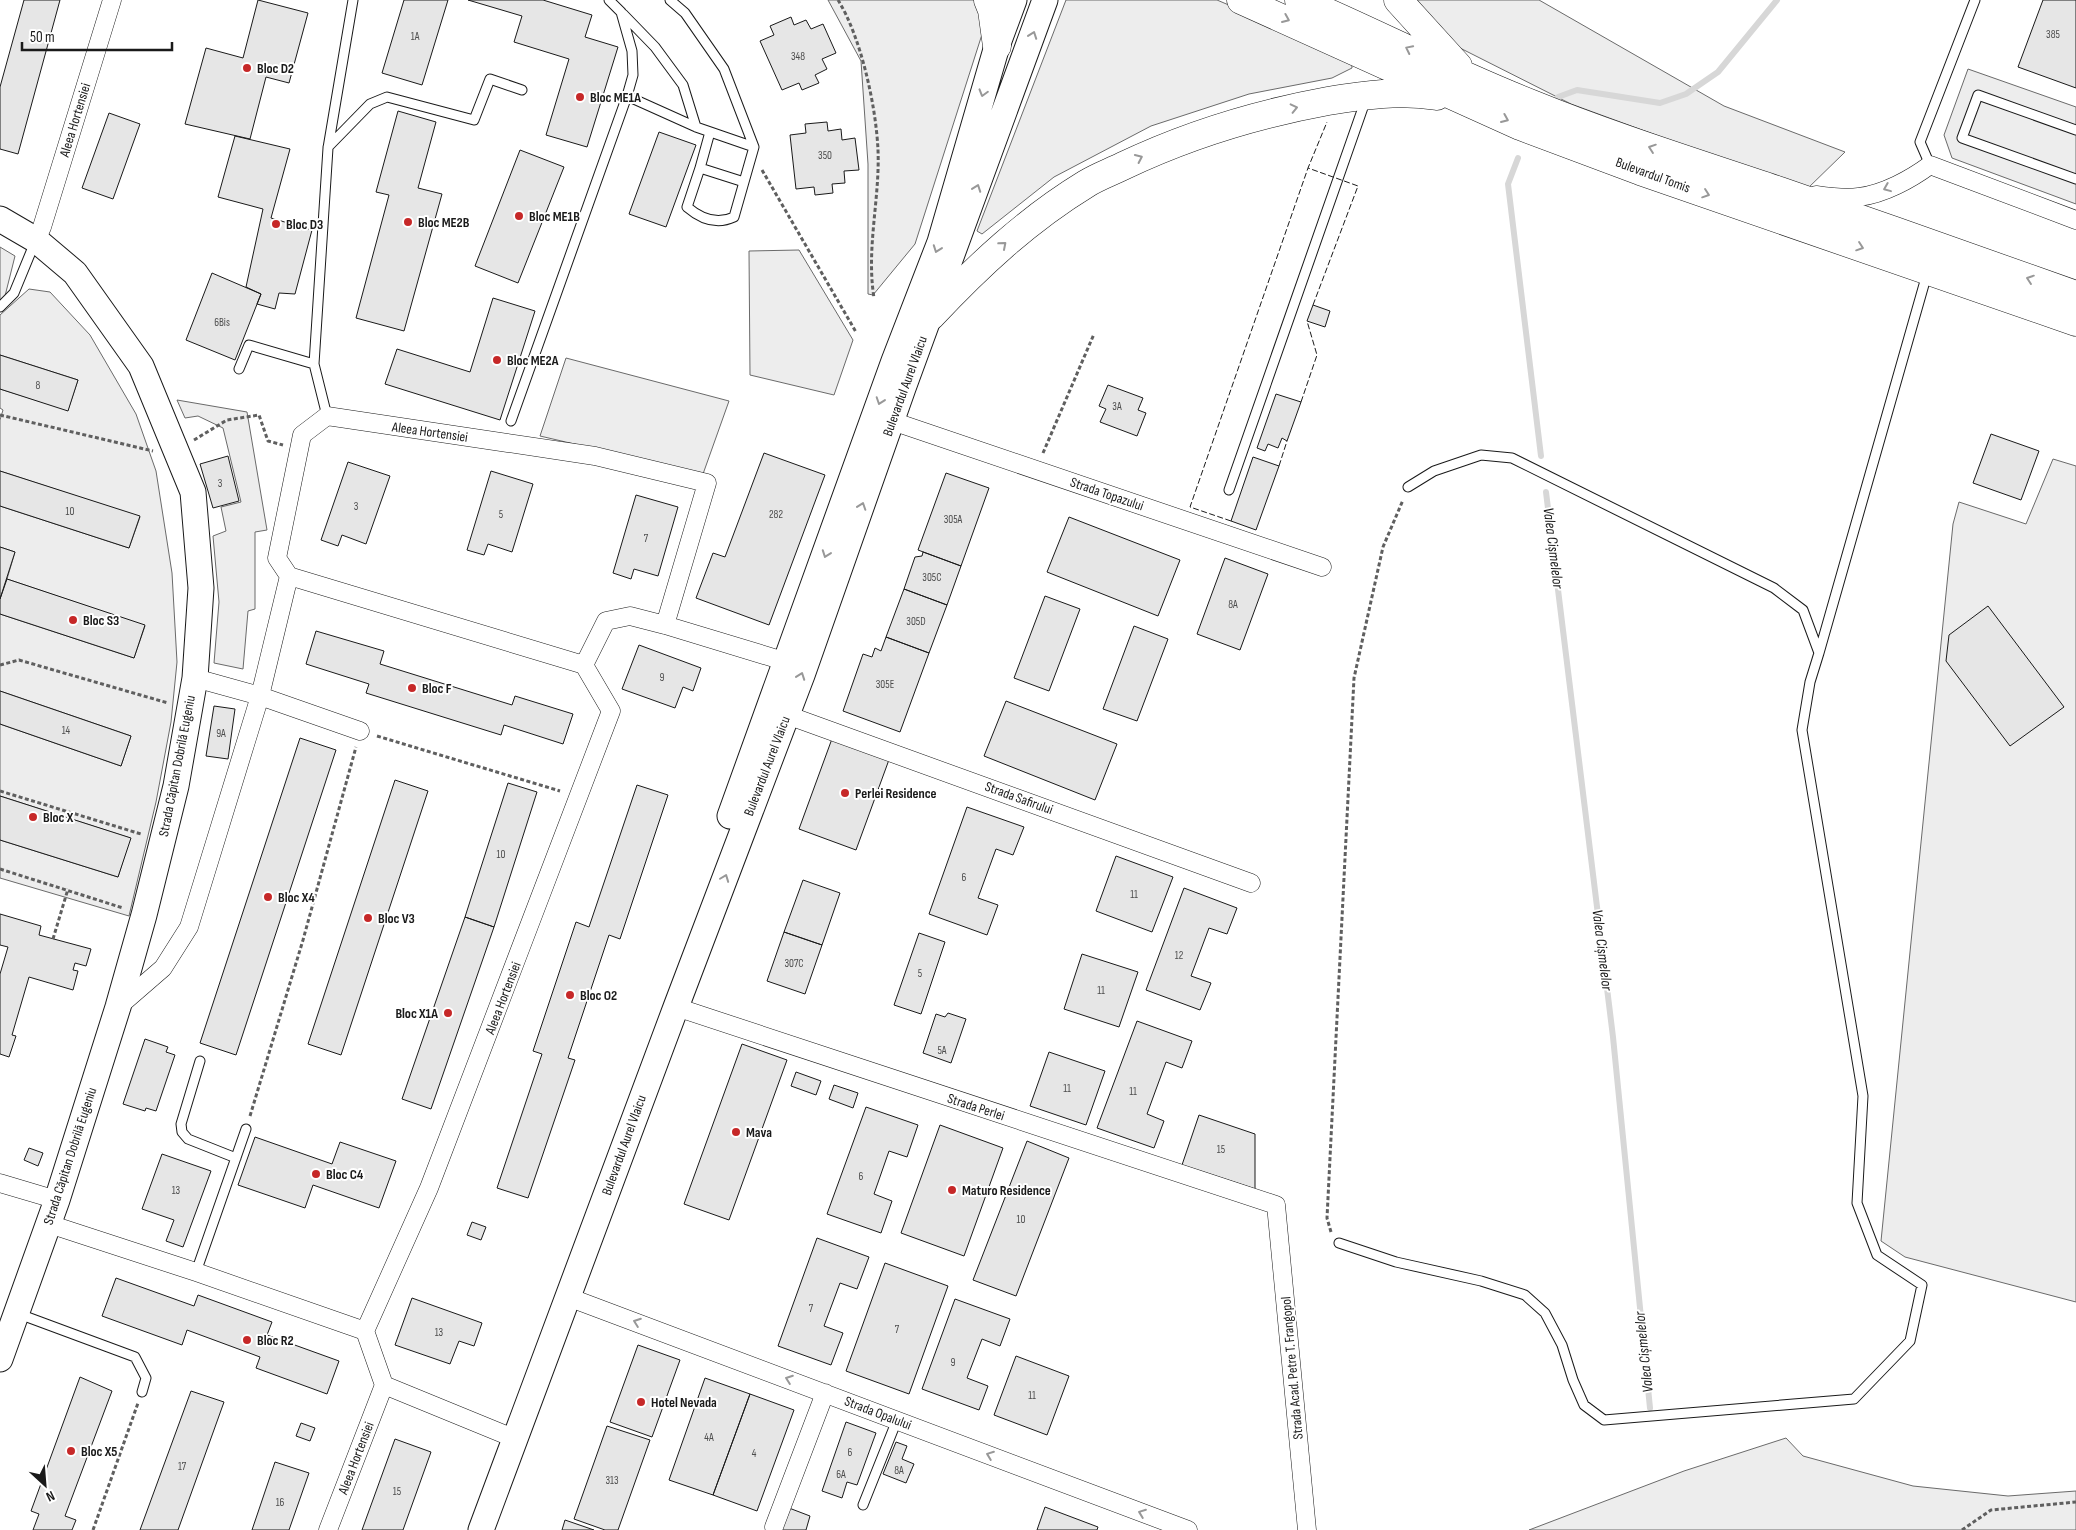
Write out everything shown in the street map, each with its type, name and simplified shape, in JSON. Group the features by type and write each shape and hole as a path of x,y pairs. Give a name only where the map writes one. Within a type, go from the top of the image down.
{"main road":[{"path":"988,0 992,10 997,46"},
{"name":"Bulevardul Aurel Vlaicu","path":"471,1530 634,1075 787,662 894,361 940,242 997,46 1014,0"},
{"name":"Bulevardul Aurel Vlaicu","path":"481,1530 787,715 1046,0"},
{"name":"Bulevardul Tomis","path":"1242,0 1324,36 1464,89 1532,104 1648,147 1781,191 2076,295"},
{"name":"Bulevardul Tomis","path":"1299,0 1397,43 1520,126 1640,171 2076,322"},
{"path":"931,316 974,270 1024,226 1086,183 1153,152 1221,127 1297,107 1368,94 1423,94 1464,89 1398,0"},
{"name":"Strada Căpitan Dobrilă Eugeniu","path":"0,219 36,240 75,273 141,366 193,492 202,588 195,678 176,786 144,915 118,1007 57,1200 0,1359"}],"street":[{"name":"Aleea Hortensiei","path":"36,240 42,227 112,0"},
{"path":"1781,191 1837,197 1859,197 1896,184 1919,173 1930,165 2076,220"},
{"name":"Aleea Hortensiei","path":"327,416 595,456 707,483 665,625"},
{"path":"327,416 302,435 277,558 289,576 525,649 584,665 606,621 630,616 787,662"},
{"name":"Strada Topazului","path":"892,421 1322,567"},
{"path":"118,1007 163,968 189,927 260,696 289,576"},
{"name":"Aleea Hortensiei","path":"365,1331 429,1188 612,711 584,665"},
{"path":"195,678 260,696 360,732"},
{"name":"Strada Safirului","path":"787,715 1251,883"},
{"name":"Strada Perlei","path":"676,1007 1276,1205"},
{"path":"0,1183 57,1200"},
{"name":"Strada Acad. Petre T. Frangopol","path":"1276,1205 1307,1530"},
{"path":"49,1224 196,1272 365,1331 384,1386 506,1435"},
{"name":"Strada Opalului","path":"568,1298 1188,1530"},
{"name":"Aleea Hortensiei","path":"328,1530 384,1386"},
{"path":"774,1527 825,1393"}],"lane":[{"path":"327,416 314,364 328,148 353,0"},
{"path":"609,0 655,47 683,85 696,127"},
{"path":"670,0 685,13 724,69 753,150 734,217 724,222 698,216 687,207 710,132"},
{"path":"1930,165 1920,142 1975,0"},
{"path":"511,421 628,96 633,75 632,51 621,12"},
{"path":"328,148 370,104 387,96 474,120 490,79 522,90"},
{"path":"1229,490 1368,94"},
{"path":"2076,130 1978,95 1962,138 2076,180"},
{"path":"628,96 753,150"},
{"path":"700,168 744,182"},
{"path":"0,307 14,293 36,240"},
{"path":"1339,1243 1396,1262 1481,1281 1525,1295 1545,1313 1562,1345 1573,1380 1584,1405 1604,1420 1854,1399 1910,1341 1922,1285 1877,1255 1857,1203 1863,1096 1802,730 1810,682 1928,270"},
{"path":"239,368 249,345 314,364"},
{"path":"1408,488 1434,471 1481,455 1512,458 1774,588 1802,610 1819,653"},
{"path":"200,1061 181,1124 182,1132 188,1140 236,1158"},
{"path":"196,1272 246,1129"},
{"path":"17,1313 135,1357 146,1378 142,1392"},
{"path":"863,1505 897,1420"}],"path":[{"path":"838,0 856,40 866,73 878,150 873,230 872,283 874,298"},
{"path":"753,150 856,332"},
{"path":"1036,470 1094,334"},
{"path":"0,415 160,453"},
{"path":"192,441 227,420 259,415 268,441 299,450"},
{"path":"1339,1243 1332,1236 1327,1218 1354,678 1383,547 1408,488"},
{"path":"0,665 19,660 171,704"},
{"path":"246,1129 303,940 360,732 580,798"},
{"path":"0,791 147,836"},
{"path":"0,869 128,909"},
{"path":"53,939 68,889"},
{"path":"93,1530 142,1392"},
{"path":"1962,1530 1991,1510 2076,1502"}],"shaded area":[{"path":"828,0 980,0 985,25 915,244 873,295 868,294 868,164 861,61"},
{"path":"1066,0 1217,0 1351,57 1352,68 1332,78 1249,94 1151,126 1054,177 982,234 977,231"},
{"path":"1412,0 1539,0 1724,106 1845,152 1806,190 1571,104 1460,48"},
{"path":"1968,69 2076,107 2076,204 1952,158 1944,135"},
{"path":"0,247 15,256 5,296 0,301"},
{"path":"799,250 853,340 834,395 750,375 749,251"},
{"path":"29,289 50,292 90,335 136,414 156,471 172,573 177,662 171,722 156,802 129,916 0,878 0,840 118,877 130,838 0,796 0,724 121,766 131,736 0,691 0,614 134,658 145,626 7,579 15,552 0,547 0,506 129,548 140,517 0,471 0,420 3,410 0,408 0,389 68,410 78,380 0,355 0,315"},
{"path":"566,358 729,401 703,474 540,436"},
{"path":"177,400 247,412 267,530 255,532 255,609 248,611 243,669 214,663 219,602 213,536 226,531 221,507 241,502 223,428 198,416 185,418"},
{"path":"2053,459 2076,466 2076,1302 1905,1257 1881,1241 1953,524 1959,502 2026,524"},
{"path":"1786,1438 1803,1456 1913,1486 2008,1496 2076,1491 2076,1530 1529,1530 1684,1471"}],"building":[{"path":"24,0 60,0 18,154 0,149 0,87"},
{"name":"Bloc D2","path":"258,0 308,13 289,83 266,77 250,139 185,124 206,48 243,58"},
{"path":"404,0 448,0 422,85 382,73"},
{"name":"Bloc ME1A","path":"468,0 543,0 592,15 585,37 618,47 587,147 546,135 569,59 514,42 522,16"},
{"path":"2043,0 2076,0 2076,88 2018,67"},
{"path":"791,17 794,25 806,20 811,29 823,24 836,53 822,59 827,69 815,75 819,83 802,90 799,83 782,90 760,41 774,35 770,26"},
{"name":"Bloc ME2B","path":"398,111 436,122 418,188 442,194 404,331 356,318 389,195 376,192"},
{"path":"109,113 140,124 113,199 82,188"},
{"path":"827,122 828,131 841,129 842,140 855,138 859,170 844,171 845,183 832,184 833,193 815,195 814,187 796,189 790,135 806,133 805,124"},
{"path":"659,132 696,145 666,227 629,214"},
{"name":"Bloc D3","path":"235,136 290,149 271,218 312,230 295,294 279,293 275,309 257,304 261,294 246,287 263,209 218,197"},
{"name":"Bloc ME1B","path":"520,150 564,167 518,283 475,266"},
{"path":"212,273 261,294 235,360 186,340"},
{"name":"Bloc ME2A","path":"493,298 535,311 500,420 385,384 397,349 470,372"},
{"path":"1313,305 1330,311 1325,327 1307,321"},
{"path":"0,355 78,380 68,411 0,389"},
{"path":"1108,385 1143,398 1138,410 1146,413 1137,436 1100,422 1106,409 1099,406"},
{"path":"1276,394 1301,402 1287,441 1282,438 1278,448 1268,444 1265,451 1257,448"},
{"path":"1991,434 2039,451 2021,500 1973,483"},
{"path":"764,453 825,475 769,625 696,598 713,553 725,557"},
{"path":"228,456 239,501 213,508 200,464"},
{"path":"1253,457 1279,466 1256,530 1231,521"},
{"path":"348,462 390,476 366,544 342,535 338,546 321,540"},
{"path":"0,471 140,516 129,548 0,506"},
{"path":"491,471 533,484 512,552 488,544 484,555 467,550"},
{"path":"946,473 989,488 961,566 918,550"},
{"path":"636,495 678,507 658,576 634,569 631,579 613,573"},
{"path":"1069,517 1180,560 1158,616 1047,572"},
{"path":"0,547 15,552 0,599"},
{"path":"923,552 961,566 947,605 904,589 915,557 922,556"},
{"path":"1225,558 1268,574 1240,650 1197,634"},
{"name":"Bloc S3","path":"7,579 145,625 134,658 0,614 0,599"},
{"path":"904,589 947,605 929,653 886,637"},
{"path":"1045,596 1080,609 1049,691 1014,678"},
{"path":"1988,606 2064,707 2010,746 1946,661 1949,635"},
{"path":"1134,626 1168,639 1137,721 1103,709"},
{"name":"Bloc F","path":"316,631 384,651 380,664 512,705 515,696 573,714 563,744 504,725 501,735 366,693 369,684 306,664"},
{"path":"886,637 929,653 900,732 843,711 863,654 872,657 875,648 881,651"},
{"path":"639,645 701,668 693,691 683,687 675,708 622,689"},
{"path":"0,691 131,736 121,766 0,724"},
{"path":"1006,701 1117,744 1095,800 984,756"},
{"path":"214,706 235,709 228,759 206,756"},
{"name":"Perlei Residence","path":"833,736 890,757 856,850 799,829"},
{"name":"Bloc X4","path":"300,738 336,750 236,1055 200,1043"},
{"name":"Bloc V3","path":"395,780 428,791 341,1055 308,1044"},
{"path":"508,783 537,792 494,927 465,917"},
{"name":"Bloc O2","path":"637,785 668,795 620,939 609,935 568,1058 575,1060 528,1198 497,1188 542,1054 533,1051 576,922 589,927"},
{"name":"Bloc X","path":"0,796 131,838 118,877 0,840"},
{"path":"967,807 1024,827 1013,855 996,849 978,898 998,905 987,935 929,914"},
{"path":"1116,856 1173,877 1152,932 1096,911"},
{"path":"803,880 840,893 822,945 784,932"},
{"path":"1184,888 1237,908 1227,934 1209,928 1191,976 1211,983 1200,1010 1146,990"},
{"path":"0,914 41,926 39,935 91,949 86,966 75,963 73,970 78,971 73,990 29,977 12,1035 16,1036 9,1057 0,1054 0,974 8,947 0,945"},
{"name":"Bloc X1A","path":"465,917 494,927 431,1109 402,1099"},
{"path":"784,932 822,945 805,994 767,981"},
{"path":"919,933 945,942 921,1014 894,1005"},
{"path":"1082,954 1138,972 1119,1027 1064,1009"},
{"path":"948,1013 966,1019 951,1063 923,1053 936,1014 945,1017"},
{"path":"1137,1021 1192,1041 1182,1068 1166,1062 1147,1114 1164,1121 1154,1148 1097,1128"},
{"path":"145,1039 168,1047 166,1052 175,1055 156,1111 146,1108 145,1111 123,1104"},
{"name":"Mava","path":"742,1044 787,1060 729,1220 684,1204"},
{"path":"1049,1052 1105,1071 1086,1125 1030,1106"},
{"path":"796,1072 821,1081 816,1095 791,1086"},
{"path":"834,1085 858,1093 853,1108 829,1099"},
{"path":"866,1107 918,1125 907,1157 889,1151 874,1194 892,1201 881,1233 827,1214"},
{"path":"1199,1115 1255,1134 1255,1189 1182,1165"},
{"name":"Maturo Residence","path":"940,1125 1003,1148 964,1256 901,1233"},
{"name":"Bloc C4","path":"255,1137 332,1164 340,1142 396,1161 379,1208 313,1185 305,1208 238,1185"},
{"path":"1027,1141 1069,1158 1016,1296 973,1280"},
{"path":"29,1148 43,1153 38,1166 24,1160"},
{"path":"162,1154 211,1171 183,1247 166,1241 174,1220 142,1209"},
{"path":"472,1222 486,1227 481,1240 467,1235"},
{"path":"817,1238 869,1257 857,1289 840,1283 824,1326 843,1333 831,1365 778,1346"},
{"path":"885,1263 948,1286 909,1394 846,1371"},
{"name":"Bloc R2","path":"116,1278 194,1306 198,1295 272,1322 267,1335 339,1361 327,1394 256,1368 260,1357 187,1330 182,1345 102,1316"},
{"path":"412,1298 482,1323 474,1346 459,1341 450,1364 395,1345"},
{"path":"955,1299 1010,1319 1000,1346 982,1339 967,1378 988,1386 979,1410 922,1389"},
{"name":"Hotel Nevada","path":"638,1345 680,1360 652,1437 610,1422"},
{"path":"1016,1356 1069,1376 1047,1435 994,1415"},
{"name":"Bloc X5","path":"80,1377 112,1391 65,1516 76,1520 72,1530 33,1530 39,1514 31,1511"},
{"path":"705,1378 750,1394 713,1495 669,1480"},
{"path":"191,1391 224,1402 178,1530 140,1530"},
{"path":"750,1394 794,1410 757,1511 713,1495"},
{"path":"846,1422 876,1433 857,1485 847,1482 842,1498 822,1491"},
{"path":"301,1423 315,1428 310,1441 296,1436"},
{"path":"607,1426 650,1440 618,1530 605,1530 574,1519"},
{"path":"395,1439 431,1452 403,1530 362,1530"},
{"path":"896,1442 907,1446 902,1459 914,1464 906,1483 883,1474"},
{"path":"275,1462 309,1473 289,1530 252,1530"},
{"path":"1045,1507 1098,1527 1097,1530 1037,1530"},
{"path":"789,1508 810,1516 806,1530 781,1530"},
{"path":"565,1520 594,1530 562,1530"}],"waterway":[{"name":"Valea Cișmelelor","path":"1558,97 1577,90 1660,103 1686,94 1718,72 1777,0"},
{"name":"Valea Cișmelelor","path":"1518,158 1508,184 1541,456"},
{"name":"Valea Cișmelelor","path":"1546,492 1613,1037 1650,1408"}],"fence":[{"path":"1313,305 1358,186 1308,168 1327,122"},
{"path":"1231,521 1190,507 1308,168"},
{"path":"1301,402 1317,355 1307,321"},
{"path":"1279,466 1287,441"}],"place":[{"name":"Bloc D2","path":"247,68"},
{"name":"Bloc ME1A","path":"580,97"},
{"name":"Bloc ME1B","path":"519,216"},
{"name":"Bloc ME2B","path":"408,222"},
{"name":"Bloc D3","path":"276,224"},
{"name":"Bloc ME2A","path":"497,360"},
{"name":"Bloc S3","path":"73,620"},
{"name":"Bloc F","path":"412,688"},
{"name":"Perlei Residence","path":"845,793"},
{"name":"Bloc X","path":"33,817"},
{"name":"Bloc X4","path":"268,897"},
{"name":"Bloc V3","path":"368,918"},
{"name":"Bloc O2","path":"570,995"},
{"name":"Bloc X1A","path":"448,1013"},
{"name":"Mava","path":"736,1132"},
{"name":"Bloc C4","path":"316,1174"},
{"name":"Maturo Residence","path":"952,1190"},
{"name":"Bloc R2","path":"247,1340"},
{"name":"Hotel Nevada","path":"641,1402"},
{"name":"Bloc X5","path":"71,1451"}]}
